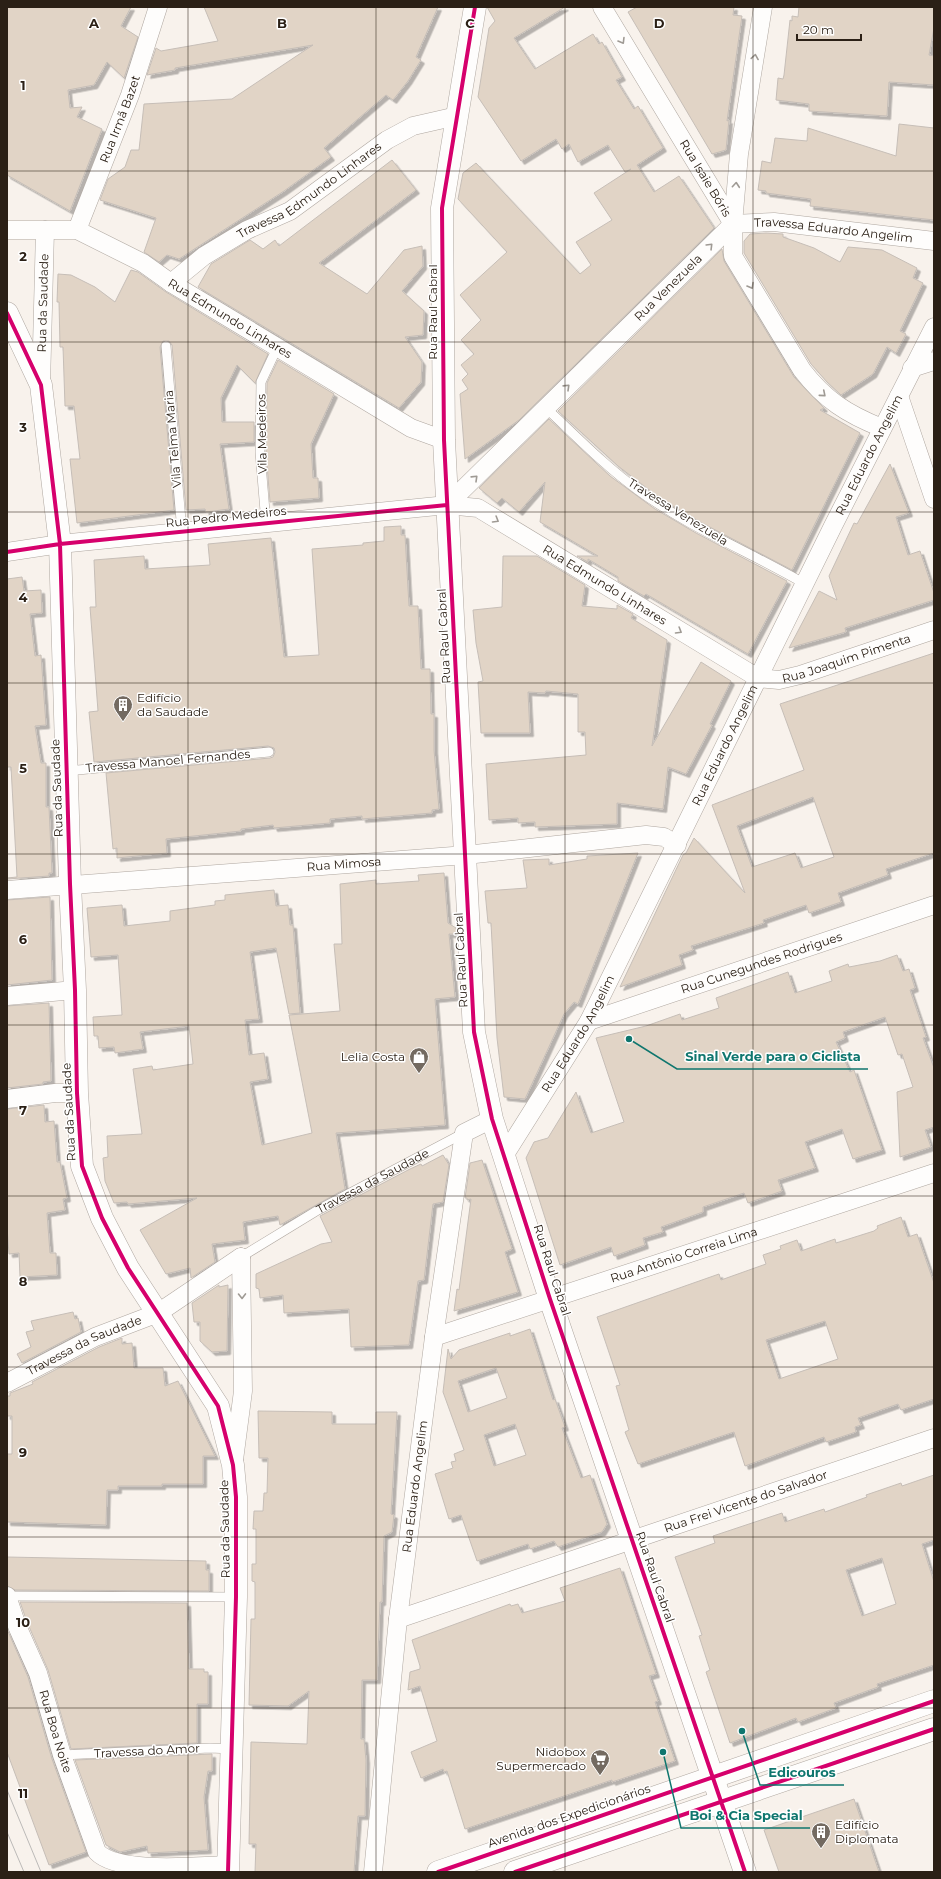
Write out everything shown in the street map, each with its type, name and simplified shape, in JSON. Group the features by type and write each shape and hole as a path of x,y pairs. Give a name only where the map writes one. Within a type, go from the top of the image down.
{"main road":[{"name":"Rua Raul Cabral","path":"475,7 442,208 444,440 474,1032 492,1119 550,1299 745,1872"},
{"path":"7,313 41,385"},
{"name":"Rua da Saudade","path":"41,385 60,544 77,1093 82,1166 106,1224 128,1268 218,1406 233,1465 236,1497 236,1597 228,1868"},
{"name":"Avenida dos Expedicionários","path":"438,1872 934,1701"},
{"path":"515,1872 934,1729"}],"street":[{"name":"Rua Irmã Bazet","path":"77,230 130,94 158,7"},
{"name":"Rua Isaie Bóris","path":"602,7 732,224 733,256 802,370 815,387 834,403 853,416 882,428"},
{"path":"732,224 739,154 763,7"},
{"name":"Travessa Edmundo Linhares","path":"171,283 204,256 235,237 290,211 387,140 413,126 457,116"},
{"name":"Travessa Eduardo Angelim","path":"732,224 774,222 934,241"},
{"name":"Rua Venezuela","path":"447,505 732,224"},
{"name":"Rua Edmundo Linhares","path":"7,230 77,230 143,263 171,283 411,428 444,440"},
{"name":"Rua da Saudade","path":"41,385 45,230"},
{"name":"Rua Eduardo Angelim","path":"504,1156 589,1021 882,428 934,327"},
{"path":"912,368 934,361"},
{"path":"899,396 934,499"},
{"name":"Rua Edmundo Linhares","path":"447,505 478,508 758,678"},
{"name":"Rua Pedro Medeiros","path":"7,552 60,544 447,505"},
{"name":"Rua Joaquim Pimenta","path":"758,678 779,680 800,675 934,630"},
{"name":"Rua Mimosa","path":"7,890 466,855 646,835 664,837 677,845"},
{"name":"Rua Cunegundes Rodrigues","path":"589,1021 934,905"},
{"path":"7,996 75,990"},
{"path":"7,1099 55,1093 77,1093"},
{"path":"464,1133 492,1119"},
{"name":"Rua Eduardo Angelim","path":"373,1872 398,1619 434,1337 464,1133"},
{"name":"Rua Antônio Correia Lima","path":"434,1337 934,1173"},
{"path":"233,1465 243,1391 241,1257"},
{"name":"Travessa da Saudade","path":"7,1383 95,1337 158,1313 241,1257"},
{"name":"Rua Frei Vicente do Salvador","path":"398,1619 934,1438"},
{"name":"Rua Boa Noite","path":"7,1596 17,1626 38,1673 62,1755 97,1852 102,1858 130,1866 228,1868"}],"lane":[{"name":"Vila Telma Maria","path":"166,346 182,532"},
{"name":"Vila Medeiros","path":"266,524 260,452 261,382 277,348"},
{"name":"Travessa Venezuela","path":"546,408 615,472 639,491 686,520 805,584"},
{"name":"Travessa Manoel Fernandes","path":"67,771 269,752"},
{"name":"Travessa da Saudade","path":"241,1257 318,1210 464,1133"},
{"path":"7,1596 236,1597"},
{"name":"Travessa do Amor","path":"62,1755 202,1748 232,1749"}],"building":[{"path":"7,7 131,7 121,26 138,37 124,78 107,62 94,85 68,90 70,108 82,107 77,117 102,129 70,211 7,175"},
{"path":"204,7 438,7 416,57 421,60 408,81 393,100 386,95 324,148 331,157 284,191 179,259 167,255 159,262 144,252 156,218 100,200 108,179 125,167 131,150 139,150 144,104 232,99 313,45 175,68 175,70 147,75 156,48 161,51 218,41"},
{"path":"487,7 565,7 514,38 535,69 593,34 599,44 602,42 622,77 616,80 634,109 638,106 663,148 637,165 654,192 679,176 714,228 519,420 465,459 460,394 468,389 462,380 468,374 461,365 474,354 461,340 481,320 460,295 507,252 458,199 463,173 476,163 580,274 591,265 576,242 612,220 594,193 631,169 625,172 608,145 578,162 569,144 562,149 556,139 521,161 478,97 489,28 495,21"},
{"path":"637,7 734,7 733,15 742,16 727,121 729,120 726,150 712,154 628,12"},
{"path":"799,7 934,7 934,28 929,55 934,56 934,85 889,82 887,116 809,111 809,104 776,100 778,78 783,79 784,75 790,20 792,21 792,16 798,17"},
{"path":"899,124 934,128 934,220 810,206 811,199 766,193 766,191 758,190 762,161 771,163 775,138 807,141 808,128 896,156"},
{"path":"392,160 416,190 319,263 367,294 404,250 422,246 423,266 402,291 424,311 423,335 405,337 422,362 421,382 399,408 198,287 211,264 250,240 263,249 275,240 279,246"},
{"path":"750,234 783,234 783,237 814,248 840,262 848,247 882,250 917,268 913,278 923,283 900,331 906,334 896,353 887,347 873,374 841,395 811,364 744,253 744,241"},
{"path":"722,249 724,261 794,377 824,408 820,410 860,433 792,570 702,523 661,499 618,466 558,411"},
{"path":"131,270 138,272 166,292 268,354 255,383 237,365 221,398 222,422 254,422 254,442 220,444 229,509 206,512 205,509 186,510 172,345 169,341 163,341 160,347 174,510 77,523 70,459 80,459 74,406 65,406 63,347 60,347 59,302 57,302 58,274 71,275 95,287 115,302"},
{"path":"278,360 334,394 311,444 313,478 318,478 319,498 270,502 266,452 267,383"},
{"path":"549,419 610,476 655,509 696,533 787,581 748,654 646,594 644,596 618,581 618,577 588,559 588,562 577,556 598,556 540,522 545,482 519,512 502,498 497,503 479,488"},
{"path":"890,464 909,513 896,517 908,555 920,551 934,593 934,600 845,628 846,632 789,648 819,591 837,600 829,576 854,523 857,524"},
{"path":"401,526 401,535 405,535 409,606 418,606 421,669 430,669 431,714 434,714 434,750 439,809 432,810 432,813 362,819 362,816 330,819 330,823 274,828 273,825 241,829 241,831 166,839 167,853 117,858 117,848 113,849 106,773 270,758 273,757 275,752 274,748 268,746 94,762 89,712 98,711 90,607 96,607 94,560 144,556 145,569 210,565 208,544 271,538 284,657 319,655 312,549 363,545 363,543 384,541 384,527"},
{"path":"503,556 537,556 585,585 582,606 617,609 617,605 633,614 631,618 667,640 652,746 701,662 731,681 710,724 712,725 686,774 668,767 663,809 617,803 617,824 535,827 535,822 518,823 518,818 489,820 486,764 586,755 585,732 578,732 578,694 546,691 545,693 528,692 530,733 481,733 478,682 483,681 476,643 473,610 502,607"},
{"path":"22,577 24,591 41,590 42,613 30,614 35,656 41,655 46,725 35,726 41,763 46,763 46,807 49,807 52,873 49,873 49,876 7,879 17,877 11,767 7,767 7,579"},
{"path":"934,653 934,853 886,869 888,875 838,893 841,902 809,913 806,905 763,920 764,923 691,946 693,950 679,955 682,965 620,987 683,855 686,853 694,838 745,893 712,805 804,770 780,704","holes":["813,797 834,857 801,868 795,853 752,867 737,826"]},
{"path":"638,853 578,1004 574,1002 564,1014 525,1099 504,1097 497,1038 491,923 488,923 485,891 527,888 523,860 549,859 549,865 587,859 587,856"},
{"path":"444,873 448,923 456,928 457,934 449,934 455,997 435,999 445,1125 336,1133 345,1189 280,1225 278,1216 243,1222 245,1240 212,1244 215,1262 191,1278 190,1268 166,1274 140,1230 197,1198 128,1204 127,1202 114,1203 105,1181 103,1158 108,1157 107,1136 142,1134 133,1069 152,1066 153,1070 193,1064 189,1026 140,1032 143,1049 115,1053 114,1047 99,1048 98,1036 94,1036 93,1017 122,1015 118,955 91,957 87,908 122,905 124,926 170,921 170,911 215,905 215,901 225,900 225,895 274,890 276,906 288,905 290,925 293,925 300,1013 289,1014 276,948 250,952 259,1019 245,1020 249,1055 264,1053 268,1079 250,1082 262,1145 312,1133 289,1015 340,1011 334,944 342,944 340,884 376,880 376,884 419,881 418,875"},
{"path":"50,897 52,980 7,985 7,900"},
{"path":"897,955 903,971 909,969 915,988 910,990 926,1037 923,1038 934,1068 934,1127 925,1130 931,1147 900,1157 897,1092 913,1087 902,1054 898,1055 885,1017 843,1032 845,1038 836,1042 850,1072 854,1070 882,1150 853,1159 842,1129 805,1142 815,1168 778,1180 782,1191 748,1203 744,1193 703,1207 703,1212 661,1227 663,1232 643,1238 645,1245 614,1256 611,1247 560,1265 526,1158 534,1142 548,1138 576,1092 591,1133 624,1122 596,1038 646,1026 680,1014 682,1020 719,1008 716,998 788,972 795,993 832,981 829,971 848,964 849,967 880,961"},
{"path":"49,1003 51,1081 43,1082 43,1084 7,1088 7,1006"},
{"path":"44,1105 45,1122 54,1121 57,1162 60,1162 67,1198 63,1199 65,1210 47,1213 50,1253 56,1253 57,1275 20,1277 19,1253 9,1254 7,1227 7,1109"},
{"path":"443,1155 449,1165 443,1202 433,1204 424,1280 418,1281 409,1345 351,1347 349,1309 284,1313 283,1295 260,1298 259,1289 256,1288 256,1274 321,1244 332,1242 320,1216 410,1169 421,1164 422,1166"},
{"path":"482,1160 512,1249 505,1252 518,1292 454,1311 457,1289 459,1290 471,1199 467,1200 467,1198 465,1198 470,1163"},
{"path":"901,1217 908,1237 917,1234 934,1283 934,1399 901,1410 898,1404 858,1418 861,1425 855,1427 856,1432 826,1442 824,1437 745,1466 734,1432 638,1464 625,1432 629,1430 616,1386 620,1385 597,1317 719,1274 721,1280 766,1264 763,1255 781,1249 780,1246 797,1240 801,1251 835,1239 836,1243 874,1231 878,1228 877,1226","holes":["825,1321 838,1359 779,1379 766,1340"]},
{"path":"219,1285 219,1287 228,1285 227,1351 212,1352 200,1341 200,1322 194,1322 192,1303"},
{"path":"73,1312 75,1319 78,1318 81,1332 22,1363 17,1354 31,1347 26,1332 34,1330 31,1321"},
{"path":"530,1329 553,1400 555,1399 565,1427 562,1428 581,1478 590,1475 607,1524 602,1532 558,1547 554,1541 530,1549 528,1544 477,1561 461,1515 449,1519 435,1474 453,1468 451,1462 456,1461 454,1454 464,1450 443,1392 448,1349 451,1359 459,1350 510,1333 510,1336","holes":["496,1368 507,1398 468,1412 458,1381","515,1424 526,1455 494,1466 484,1435"]},
{"path":"122,1338 122,1344 132,1343 134,1368 163,1368 165,1386 178,1381 215,1456 203,1456 203,1484 118,1486 118,1490 107,1490 106,1525 7,1522 7,1454 12,1454 12,1416 7,1416 7,1396 10,1396 10,1393 33,1384 32,1382 99,1347"},
{"path":"258,1411 332,1412 332,1424 376,1424 376,1412 397,1412 391,1514 394,1515 392,1532 384,1536 382,1602 380,1602 377,1680 362,1680 361,1739 364,1739 366,1760 365,1816 358,1816 354,1872 255,1872 256,1844 249,1844 251,1742 307,1744 309,1691 288,1706 249,1705 251,1619 255,1619 255,1582 252,1581 252,1564 256,1564 256,1529 253,1529 254,1511 263,1511 264,1493 267,1493 268,1458 259,1458"},
{"path":"934,1475 934,1540 922,1544 934,1582 934,1665 877,1684 878,1687 834,1703 836,1708 798,1722 796,1718 730,1743 706,1672 710,1670 699,1636 702,1635 675,1557 715,1543 713,1536 782,1513 785,1522 824,1509 825,1512 867,1497 866,1495 901,1483 902,1486","holes":["882,1558 896,1604 862,1616 846,1570"]},
{"path":"7,1557 206,1561 206,1570 209,1570 209,1591 15,1590 7,1586"},
{"path":"620,1568 656,1674 649,1676 658,1701 655,1702 675,1761 612,1782 612,1780 465,1829 447,1771 444,1772 443,1769 421,1778 411,1752 437,1741 420,1686 408,1690 410,1672 420,1669 412,1640 510,1604 511,1606 518,1604 522,1613 565,1601 560,1588"},
{"path":"20,1602 187,1603 189,1669 204,1669 204,1672 208,1672 208,1704 197,1704 197,1743 71,1749 48,1670"},
{"path":"7,1629 28,1677 52,1759 86,1852 49,1865 7,1752"},
{"path":"212,1754 212,1771 208,1771 204,1797 208,1850 148,1853 147,1846 120,1852 106,1845 75,1760"},
{"name":"Edifício Diplomata","path":"854,1799 879,1872 779,1872 764,1830"}],"tram line":[{"path":"7,1790 41,1872"},
{"path":"7,1832 24,1872"}],"cycle path":[{"path":"475,7 442,208 444,440 474,1032 492,1119 550,1299 745,1872"},
{"path":"7,313 41,385 60,544 77,1093 82,1166 102,1218 128,1268 218,1406 233,1465 236,1497 236,1597 228,1872"},
{"path":"7,552 60,544 447,505"},
{"path":"438,1872 934,1701"},
{"path":"515,1872 934,1729"}],"place":[{"name":"Edifício da Saudade","path":"123,722"},
{"name":"Sinal Verde para o Ciclista","path":"629,1039"},
{"name":"Lelia Costa","path":"419,1074"},
{"name":"Edicouros","path":"742,1731"},
{"name":"Boi & Cia Special","path":"663,1752"},
{"name":"Nidobox Supermercado","path":"600,1776"},
{"name":"Edifício Diplomata","path":"821,1849"}]}
